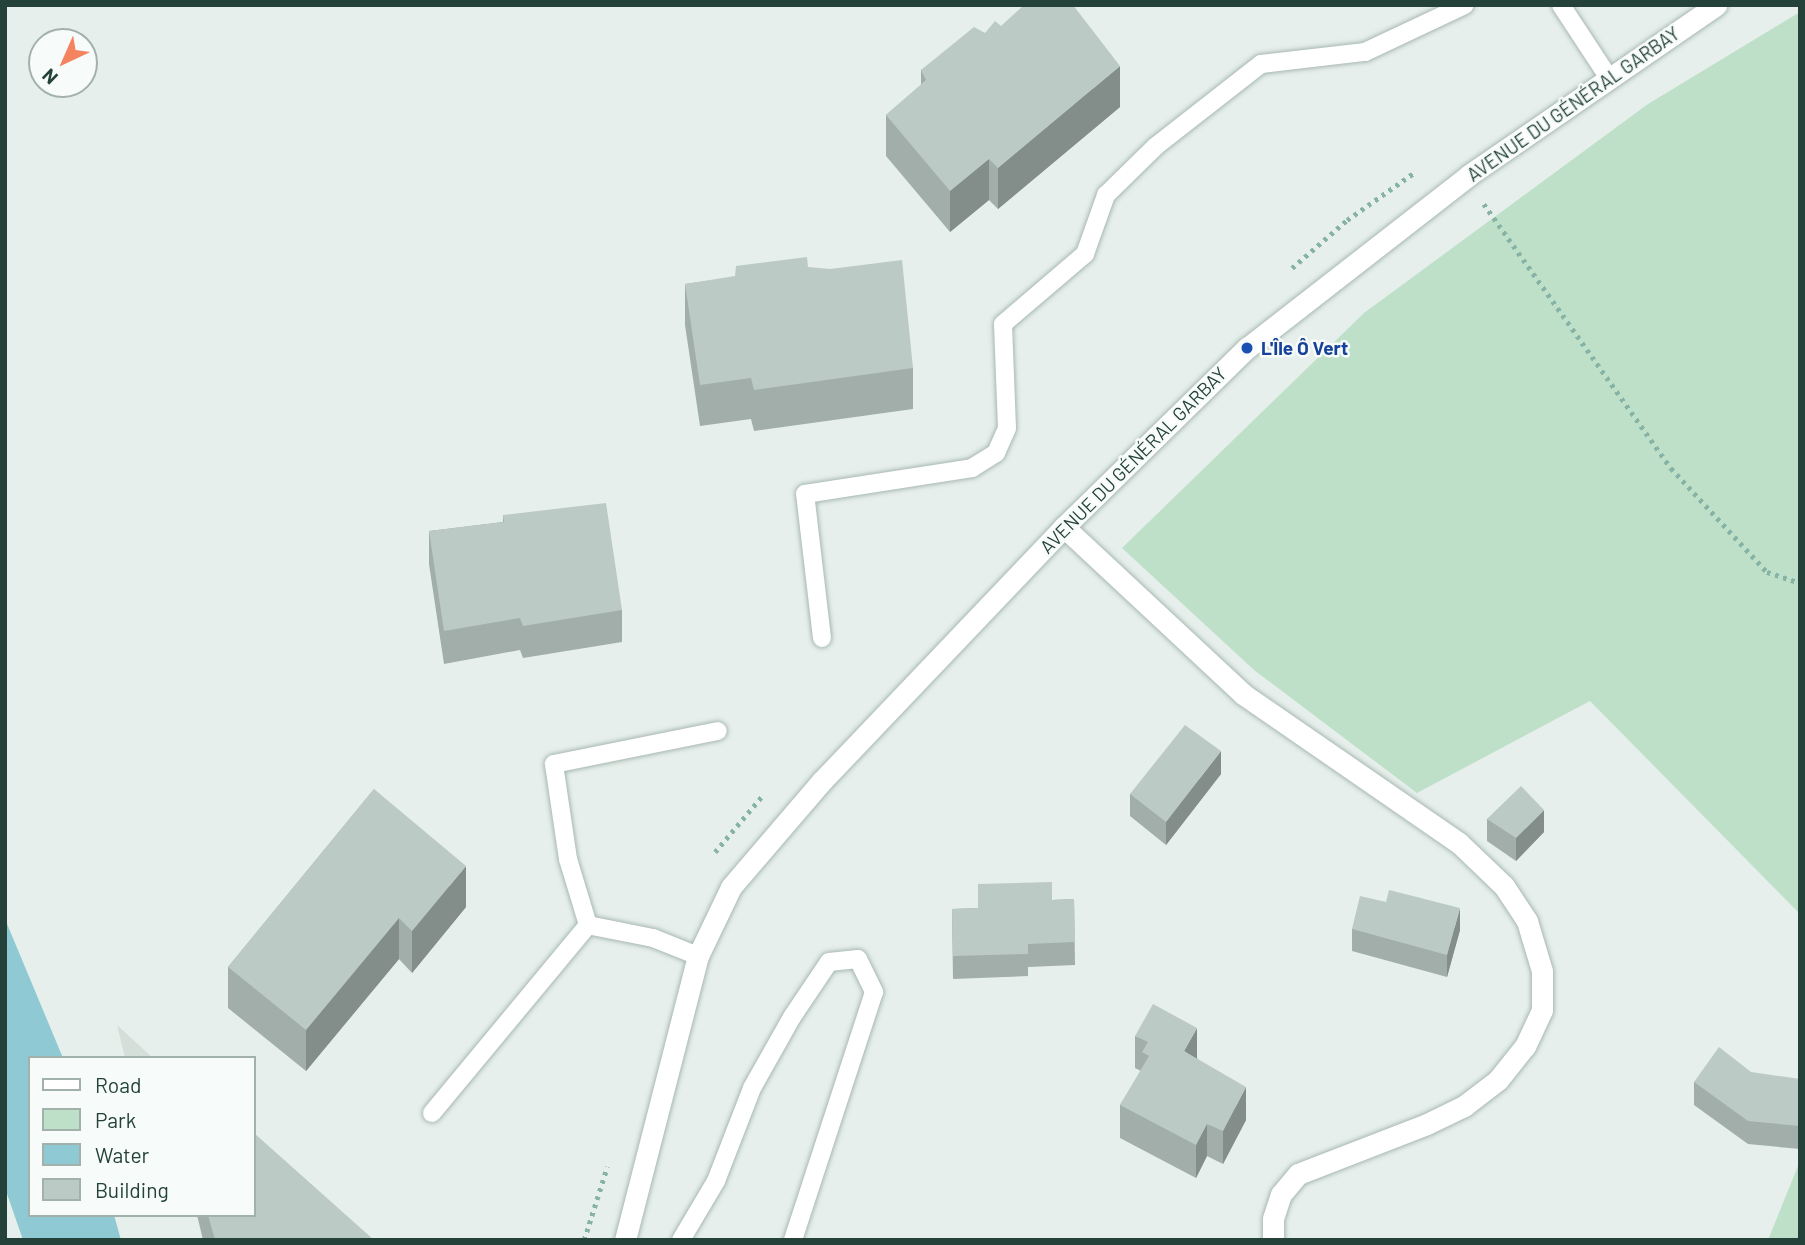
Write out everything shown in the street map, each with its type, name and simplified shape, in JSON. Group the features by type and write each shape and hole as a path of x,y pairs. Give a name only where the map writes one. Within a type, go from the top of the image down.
{"main road":[{"name":"AVENUE DU GÉNÉRAL GARBAY","path":"625,1240 698,956 731,887 822,781 1064,527 1247,348 1469,175 1716,5"},
{"path":"1064,527 1243,694 1458,843 1504,886 1527,921 1542,971 1542,1010 1525,1046 1499,1080 1464,1106 1427,1124 1298,1174 1281,1194 1273,1218 1273,1240"}],"lane":[{"path":"822,638 805,494 972,468 996,453 1007,428 1003,324 1085,254 1106,195 1136,165 1261,64 1365,52 1465,5"},
{"path":"1561,5 1608,78"},
{"path":"588,925 568,859 554,764 718,731"},
{"path":"588,925 653,938 698,956"},
{"path":"432,1113 588,925"},
{"path":"681,1240 716,1181 752,1088 792,1017 829,962 858,959 874,992 793,1240"}],"path":[{"path":"1469,175 1522,261 1671,468 1767,572 1800,583"}],"shaded area":[{"path":"117,1025 151,1056 125,1056"}],"green space":[{"path":"1800,12 1800,914 1590,701 1417,793 1254,670 1122,548 1364,313 1648,104"},
{"path":"1800,1161 1800,1240 1768,1240"}],"water":[{"path":"5,919 62,1056 28,1056 28,1217 115,1217 121,1240 23,1240 5,1188"}],"building":[{"path":"1024,5 1073,5 1120,66 998,168 989,159 950,191 886,115 926,80 921,70 974,27 985,33 995,21 1001,26"},
{"path":"807,257 808,267 830,269 902,260 913,368 754,390 751,378 700,385 685,284 735,276 736,266"},
{"path":"606,503 622,610 523,626 520,618 444,631 429,531 504,522 503,515"},
{"path":"1185,725 1221,751 1166,822 1130,794"},
{"path":"1521,786 1544,810 1516,838 1487,819"},
{"path":"374,789 466,866 412,931 399,918 306,1030 228,967"},
{"path":"1052,882 1052,900 1074,899 1075,942 1028,944 1028,954 953,956 952,909 978,908 978,884"},
{"path":"1389,890 1460,908 1447,955 1352,929 1360,896 1386,902"},
{"path":"1153,1004 1197,1028 1184,1051 1246,1087 1223,1131 1207,1124 1196,1145 1120,1105 1149,1056 1142,1052 1148,1042 1135,1036"},
{"path":"1719,1047 1751,1072 1800,1079 1800,1126 1748,1121 1694,1082"},
{"path":"256,1135 374,1240 215,1240 209,1217 256,1217"}],"place":[{"name":"L'Île Ô Vert","path":"1247,348"}]}
